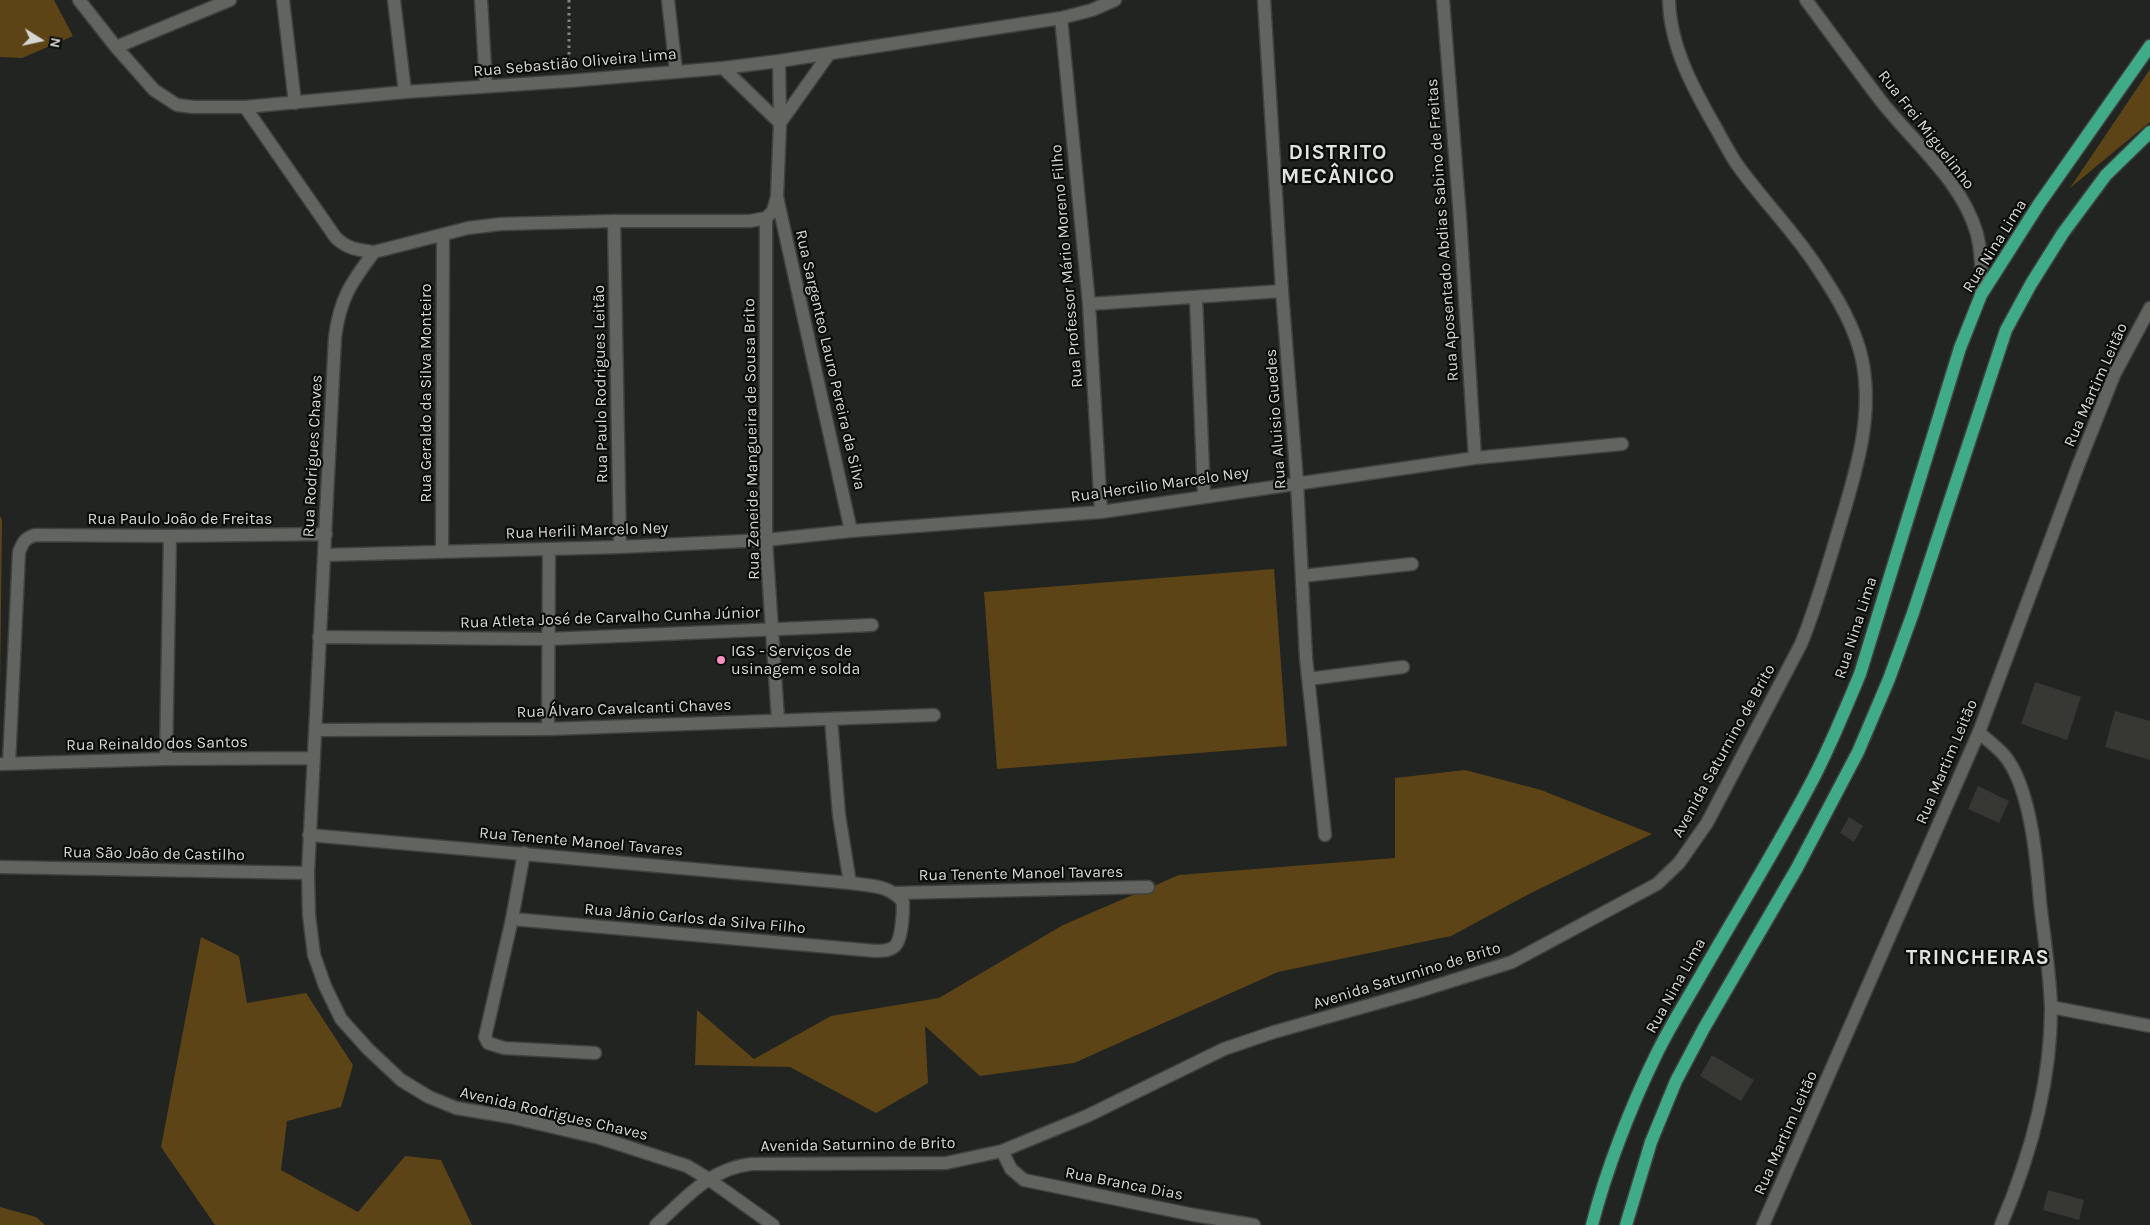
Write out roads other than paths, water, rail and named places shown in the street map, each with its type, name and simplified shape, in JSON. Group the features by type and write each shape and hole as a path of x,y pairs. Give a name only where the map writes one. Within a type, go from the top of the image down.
{"main road":[{"name":"Rua Nina Lima","path":"1592,1225 1599,1199 1656,1055 1813,780 1839,725 1860,674 1957,358 1982,294 2039,204 2150,46"},
{"path":"1626,1225 1651,1142 1676,1081 1704,1028 1830,809 1870,725 1913,613 2006,330 2031,284 2063,233 2106,175 2150,132"}],"street":[{"name":"Rua Sebastião Oliveira Lima","path":"79,0 116,47 154,90 178,105 194,107 245,107 404,92 569,81 779,62 1061,18 1091,5 1115,0"},
{"path":"116,47 230,0"},
{"path":"283,0 295,102"},
{"path":"394,0 404,92"},
{"path":"481,0 486,86"},
{"path":"668,0 676,70"},
{"name":"Rua Aluisio Guedes","path":"1264,0 1282,291 1297,482 1308,680 1325,835"},
{"name":"Rua Aposentado Abdias Sabino de Freitas","path":"1443,0 1460,218 1475,458"},
{"name":"Avenida Saturnino de Brito","path":"656,1225 707,1178 734,1166 751,1164 946,1163 1002,1151 1087,1116 1224,1049 1274,1032 1416,992 1512,962 1657,884 1679,863 1706,823 1801,644 1812,616 1857,466 1865,428 1866,389 1862,358 1848,319 1819,269 1736,162 1705,110 1684,67 1672,35 1669,0"},
{"name":"Rua Frei Miguelinho","path":"1806,0 1882,102 1946,176 1969,212 1977,234 1982,263 1982,294"},
{"name":"Rua Professor Mário Moreno Filho","path":"1061,18 1089,304 1101,512"},
{"path":"780,123 829,54"},
{"path":"245,107 336,238 346,247 374,252 468,228 501,224 614,221 750,221 766,218 773,211 777,197 780,123 779,62"},
{"path":"723,68 780,123"},
{"name":"Rua Sargenteo Lauro Pereira da Silva","path":"777,197 851,531"},
{"name":"Rua Zeneide Mangueira de Sousa Brito","path":"766,218 766,540 778,720"},
{"name":"Rua Paulo Rodrigues Leitão","path":"614,221 620,547"},
{"name":"Rua Geraldo da Silva Monteiro","path":"442,551 443,235"},
{"name":"Rua Rodrigues Chaves","path":"308,873 335,337 338,315 351,284 374,252"},
{"path":"1089,304 1282,291"},
{"path":"1196,298 1204,496"},
{"name":"Rua Martim Leitão","path":"1763,1225 1979,732 2103,402 2123,357 2150,308"},
{"name":"Rua Hercilio Marcelo Ney","path":"851,531 1101,512 1297,482 1475,458 1622,444"},
{"name":"Rua Herili Marcelo Ney","path":"324,555 620,547 766,540 851,531"},
{"name":"Rua Paulo João de Freitas","path":"5,764 19,552 23,541 27,537 35,535 326,534"},
{"path":"166,759 170,536"},
{"path":"548,549 548,729"},
{"path":"1302,576 1412,564"},
{"name":"Rua Atleta José de Carvalho Cunha Júnior","path":"319,637 549,639 872,625"},
{"path":"1308,680 1403,667"},
{"name":"Rua Álvaro Cavalcanti Chaves","path":"316,730 548,729 934,715"},
{"path":"831,719 839,815 850,883"},
{"path":"1979,732 2005,756 2014,772 2025,802 2035,844 2050,1007 2048,1056 2040,1104 2027,1156 2001,1225"},
{"name":"Rua Reinaldo dos Santos","path":"5,764 166,759 314,758"},
{"name":"Rua Tenente Manoel Tavares","path":"310,835 850,883 887,889 896,893 1148,887"},
{"path":"524,853 512,920 485,1037 488,1043 504,1048 595,1053"},
{"name":"Rua São João de Castilho","path":"0,868 308,873"},
{"name":"Avenida Rodrigues Chaves","path":"308,873 309,915 314,955 325,986 341,1019 368,1049 401,1080 429,1097 456,1108 510,1117 600,1138 687,1166 773,1225"},
{"name":"Rua Jânio Carlos da Silva Filho","path":"512,920 876,951 888,950 895,946 898,941 903,902 896,893"},
{"path":"2050,1007 2150,1026"},
{"name":"Rua Branca Dias","path":"1002,1151 1011,1169 1024,1180 1194,1215 1254,1225"}],"place":[{"name":"IGS - Serviços de usinagem e solda","path":"721,660"}],"district":[{"name":"DISTRITO MECÂNICO","path":"1338,165"},
{"name":"TRINCHEIRAS","path":"1978,958"}]}
